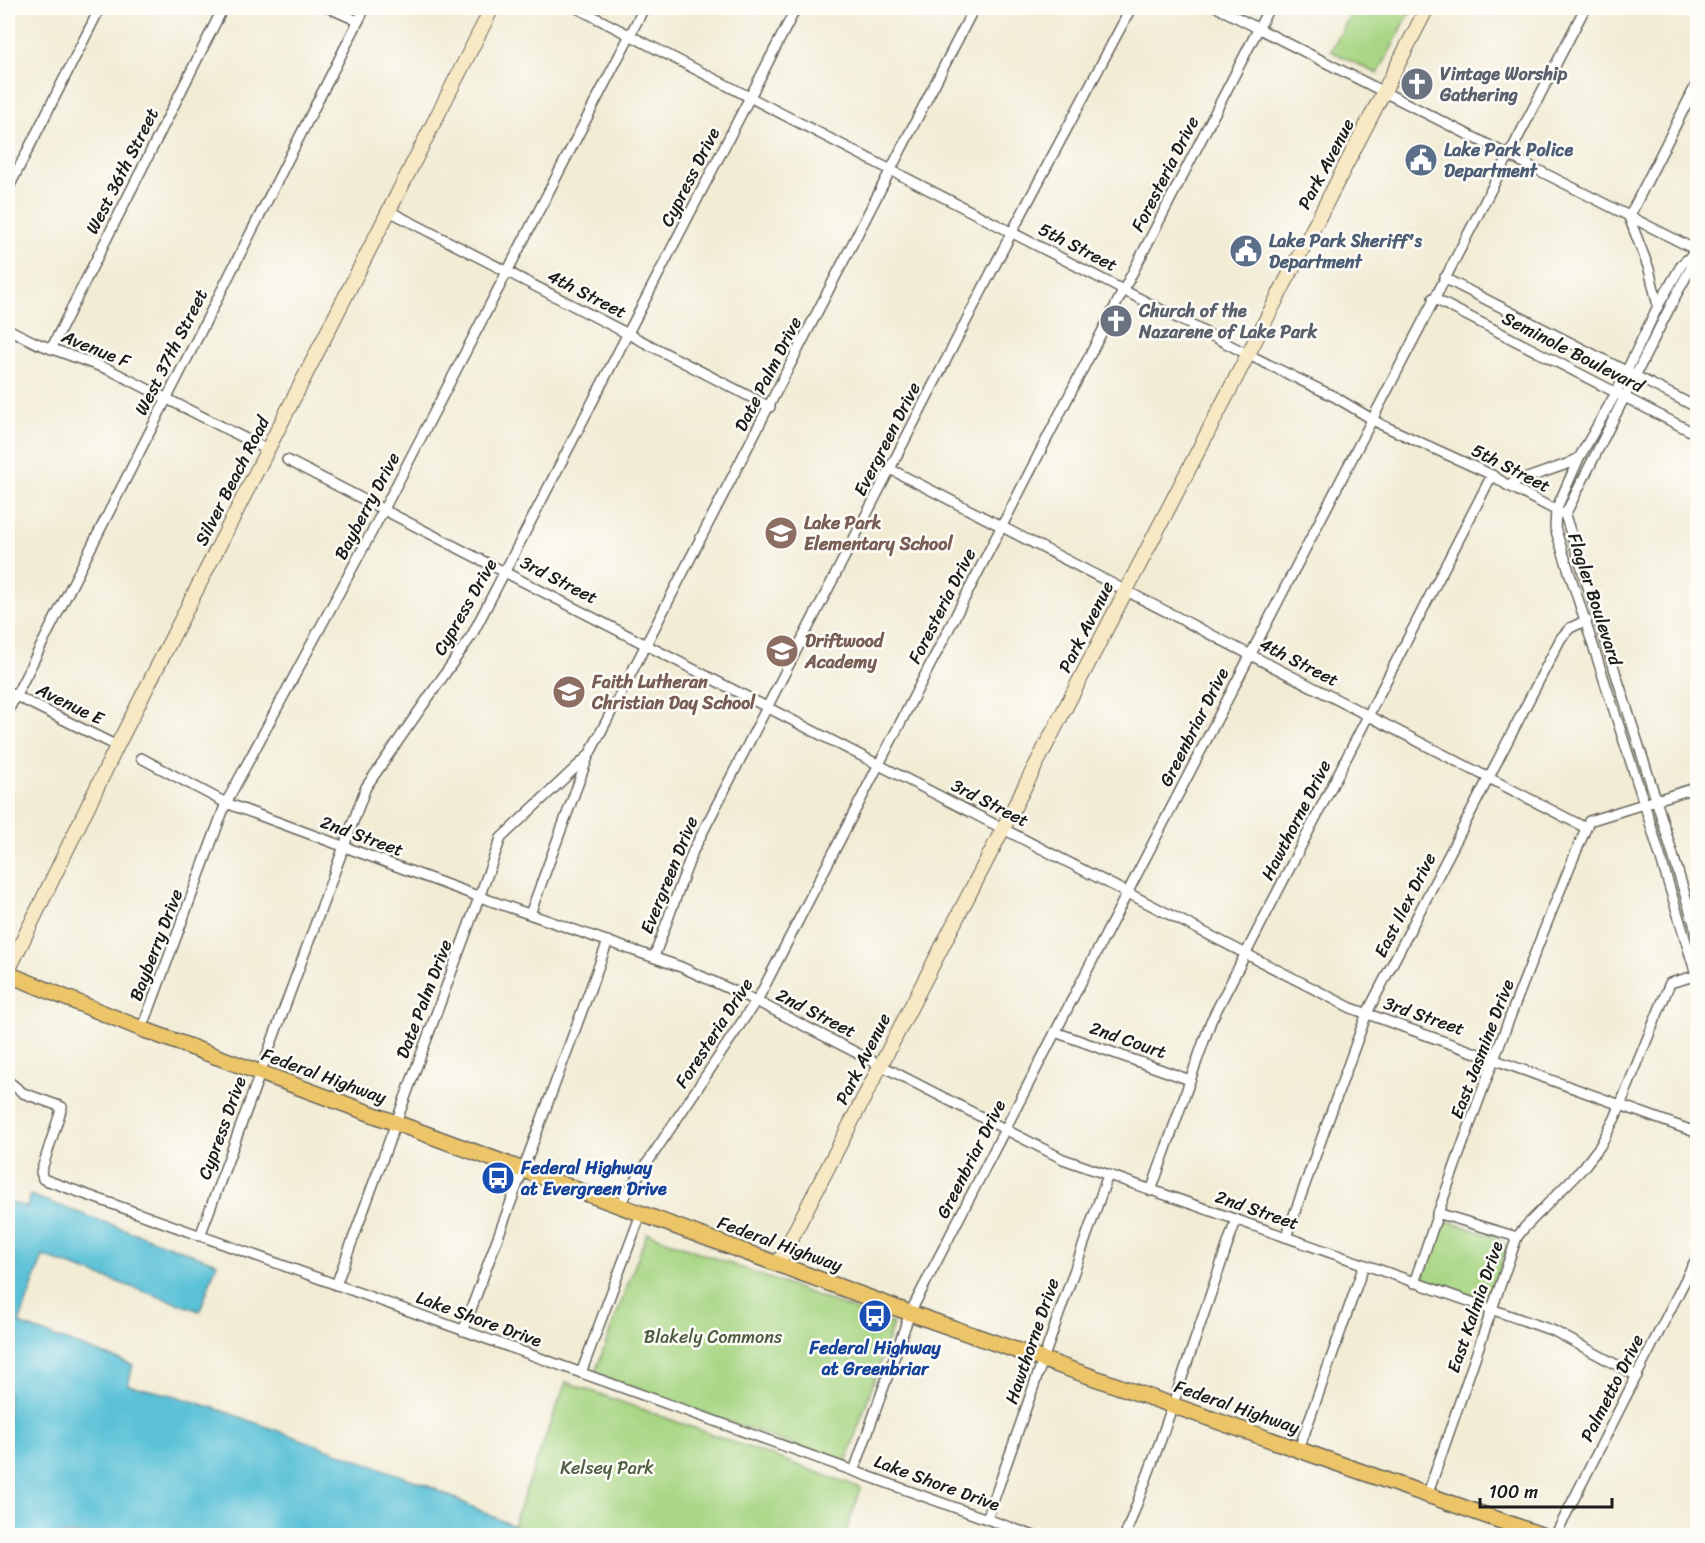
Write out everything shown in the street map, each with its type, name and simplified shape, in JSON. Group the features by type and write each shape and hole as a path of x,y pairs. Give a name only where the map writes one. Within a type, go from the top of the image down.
{"main road":[{"name":"Federal Highway","path":"8,973 142,1029 910,1313 1544,1536"}],"street":[{"path":"8,189 100,8"},
{"name":"West 36th Street","path":"51,349 223,8"},
{"path":"329,8 358,21"},
{"name":"West 37th Street","path":"8,711 11,694 166,399 365,8"},
{"name":"Silver Beach Road","path":"8,973 117,746 492,8"},
{"name":"5th Street","path":"577,8 1247,354 1335,397 1382,425 1492,475 1560,512"},
{"name":"Bayberry Drive","path":"142,1029 226,804 384,509 644,8"},
{"name":"Cypress Drive","path":"200,1236 366,787 472,635 796,8"},
{"name":"Date Palm Drive","path":"530,914 589,755 975,8"},
{"name":"Evergreen Drive","path":"654,957 693,851 1012,232 1131,8"},
{"path":"1218,8 1697,251"},
{"name":"Foresteria Drive","path":"619,1205 756,1001 1269,8"},
{"name":"Park Avenue","path":"778,1264 1427,8"},
{"name":"Greenbriar Drive","path":"854,1471 910,1313 1585,8"},
{"path":"1658,306 1649,269 1629,217 1698,81"},
{"name":"4th Street","path":"389,211 770,407"},
{"name":"Flagler Boulevard","path":"1631,374 1658,306 1682,264 1697,251"},
{"name":"Flagler Boulevard","path":"1560,512 1631,374 1692,266 1698,261"},
{"name":"Seminole Boulevard","path":"1444,278 1698,408"},
{"name":"Seminole Boulevard","path":"1433,298 1698,435"},
{"name":"Avenue F","path":"8,329 51,349 110,370 268,450"},
{"name":"Flagler Boulevard","path":"1620,395 1579,458 1555,528 1644,803 1697,977"},
{"path":"1507,485 1579,458"},
{"name":"3rd Street","path":"287,460 1351,1008 1698,1132"},
{"name":"4th Street","path":"890,469 1586,828"},
{"name":"Hawthorne Drive","path":"1151,1191 1211,1021 1492,475"},
{"name":"Flagler Boulevard","path":"1560,512 1568,519 1698,937"},
{"name":"East Ilex Drive","path":"1286,1237 1367,1013 1561,638 1570,628 1597,617"},
{"name":"Avenue E","path":"11,694 117,746"},
{"name":"Date Palm Drive","path":"336,1285 501,838 589,755"},
{"name":"2nd Street","path":"141,758 226,804 480,897 681,967 756,1001 1063,1160 1554,1331 1638,1376"},
{"path":"1586,828 1589,821 1698,787"},
{"name":"East Jasmine Drive","path":"1414,1283 1437,1213 1495,1058 1586,828"},
{"path":"464,1331 608,941"},
{"name":"East Kalmia Drive","path":"1427,1496 1517,1237 1583,1168 1600,1146 1620,1106 1670,984 1697,977"},
{"name":"2nd Court","path":"1055,1032 1190,1080"},
{"name":"Lake Shore Drive","path":"8,1081 23,1093 62,1107 41,1172 43,1179 1034,1536"},
{"name":"Hawthorne Drive","path":"987,1519 1108,1175"},
{"path":"1437,1213 1517,1237"},
{"path":"581,1373 641,1214"},
{"path":"1125,1536 1161,1439 1171,1404 1236,1220"},
{"name":"Palmetto Drive","path":"1555,1536 1698,1256"},
{"path":"1299,1449 1364,1265"}],"green space":[{"path":"1354,8 1412,8 1378,74 1331,51"},
{"path":"1448,1221 1497,1238 1507,1248 1487,1301 1428,1282 1423,1277 1439,1226"},
{"name":"Blakely Commons","path":"647,1233 893,1324 847,1460 840,1462 599,1375 596,1370"},
{"name":"Kelsey Park","path":"566,1382 861,1488 845,1535 532,1536 513,1525"}],"water":[{"path":"30,1195 217,1263 200,1311 43,1256 19,1324 133,1365 128,1385 176,1396 226,1412 424,1484 532,1535 8,1535 8,1202 27,1207"}],"place":[{"name":"Vintage Worship Gathering","path":"1417,84"},
{"name":"Lake Park Police Department","path":"1421,160"},
{"name":"Lake Park Sheriff's Department","path":"1246,251"},
{"name":"Church of the Nazarene of Lake Park","path":"1116,321"},
{"name":"Lake Park Elementary School","path":"781,533"},
{"name":"Driftwood Academy","path":"782,651"},
{"name":"Faith Lutheran Christian Day School","path":"569,692"},
{"name":"Federal Highway at Evergreen Drive","path":"498,1178"},
{"name":"Federal Highway at Greenbriar","path":"875,1316"}]}
